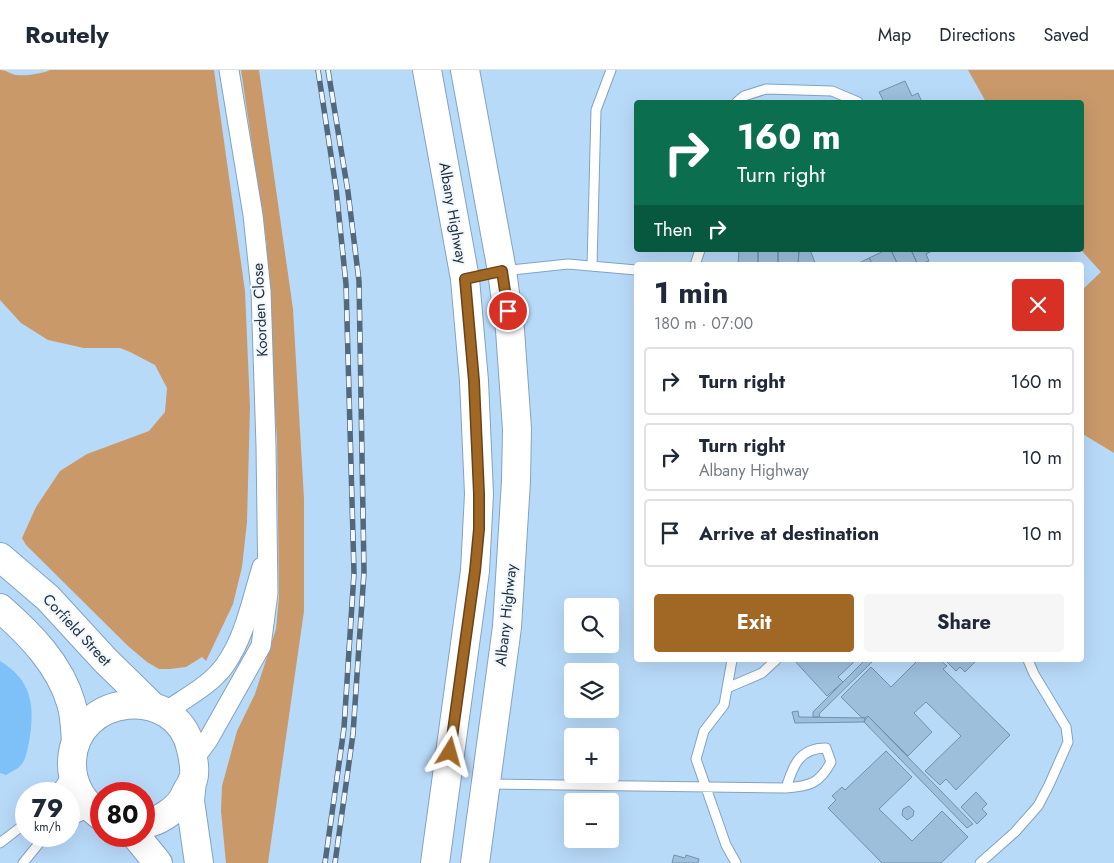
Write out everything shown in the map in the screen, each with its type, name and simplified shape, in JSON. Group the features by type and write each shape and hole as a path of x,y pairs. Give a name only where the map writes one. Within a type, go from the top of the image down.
{"main road":[{"name":"Albany Highway","path":"427,70 465,279 474,381 479,494 479,529 475,571 435,863"},
{"name":"Albany Highway","path":"465,70 502,271 510,330 517,429 516,482 506,627 475,863"},
{"name":"Corfield Street","path":"0,557 48,598 105,660 182,729 190,743 193,770"},
{"path":"0,608 38,645 61,676 72,705 76,742 72,768 75,784 82,798 90,806"},
{"path":"76,742 85,726 99,714 115,706 134,704 158,709"},
{"path":"155,820 166,815 182,800 193,770"},
{"path":"193,770 190,801 199,863"},
{"path":"145,847 158,863"}],"street":[{"name":"Koorden Close","path":"193,770 261,646 268,593 261,291 253,215 229,70"},
{"name":"Koorden Close","path":"158,709 214,678 226,664 243,629 267,552"}],"lane":[{"path":"592,266 596,110 611,70"},
{"path":"739,100 744,96 766,89 832,91 853,100"},
{"path":"465,279 502,271 568,264 634,270"},
{"path":"732,662 724,705 704,731 696,759 726,844 736,863"},
{"path":"727,688 762,673 774,662"},
{"path":"980,863 1015,832 1038,806 1050,785 1068,742 1066,727 1029,662"},
{"path":"485,784 707,788 786,788 808,786 824,776 831,762 826,748 815,748 802,755 792,767 786,788"},
{"path":"62,782 72,768"},
{"path":"0,843 15,831"},
{"path":"23,863 36,847"}],"shaded area":[{"path":"0,70 14,74 29,75 50,70 214,70 245,291 250,407 247,522 242,567 233,604 206,661 202,657 186,667 170,669 159,669 147,662 128,646 26,545 22,538 36,507 60,471 87,454 149,431 165,412 167,388 155,365 120,348 84,348 48,340 21,323 0,300"},
{"path":"241,70 259,70 293,309 304,499 304,611 268,863 226,863 221,811 222,786 237,731 255,694 276,629 279,596 277,438 265,287 267,246"},
{"path":"968,70 1114,70 1114,453 1084,435 1084,288 1101,272 1083,252 1084,100 985,100"}],"water":[{"path":"0,661 19,677 25,686 29,696 32,717 25,759 19,767 6,775 0,773"}],"building":[{"path":"905,81 912,96 918,93 921,100 883,100 879,92"},
{"path":"739,252 758,252 758,262 738,262"},
{"path":"758,252 778,252 778,262 758,262"},
{"path":"778,252 799,252 798,262 778,262"},
{"path":"799,252 811,252 815,262 798,262"},
{"path":"882,252 892,252 897,262 871,262 869,258"},
{"path":"892,252 912,252 917,262 897,262"},
{"path":"912,252 930,252 926,254 929,261 917,262"},
{"path":"869,258 871,262 861,262"},
{"path":"796,662 854,662 838,677 843,682 827,696"},
{"path":"863,662 872,662 819,714 820,717 813,717 813,712"},
{"path":"916,662 942,662 947,666 943,669 1010,735 956,790 946,779 940,785 925,771 961,736 926,702 914,713 932,732 908,756 868,716 865,718 861,717 841,697 871,667 891,687"},
{"path":"947,662 975,662 965,672 960,667 956,671"},
{"path":"798,711 799,717 865,718 864,722 795,723 792,712"},
{"path":"868,716 973,824 967,828 864,722"},
{"path":"886,751 912,777 879,809 912,841 942,811 968,837 941,863 882,863 828,808 836,800 832,796 842,787 845,790"},
{"path":"976,792 987,804 982,809 987,814 977,824 961,807"},
{"path":"909,806 914,811 913,816 907,820 902,815 903,809"},
{"path":"674,855 685,858 686,855 699,859 698,863 672,863"}],"railway":[{"path":"318,70 336,188 346,284 354,573 344,728 325,863"},
{"path":"328,70 348,192 359,281 364,572 353,734 335,863"}],"route":[{"path":"450,752 479,529 474,381 465,279 502,271 508,311"}]}
